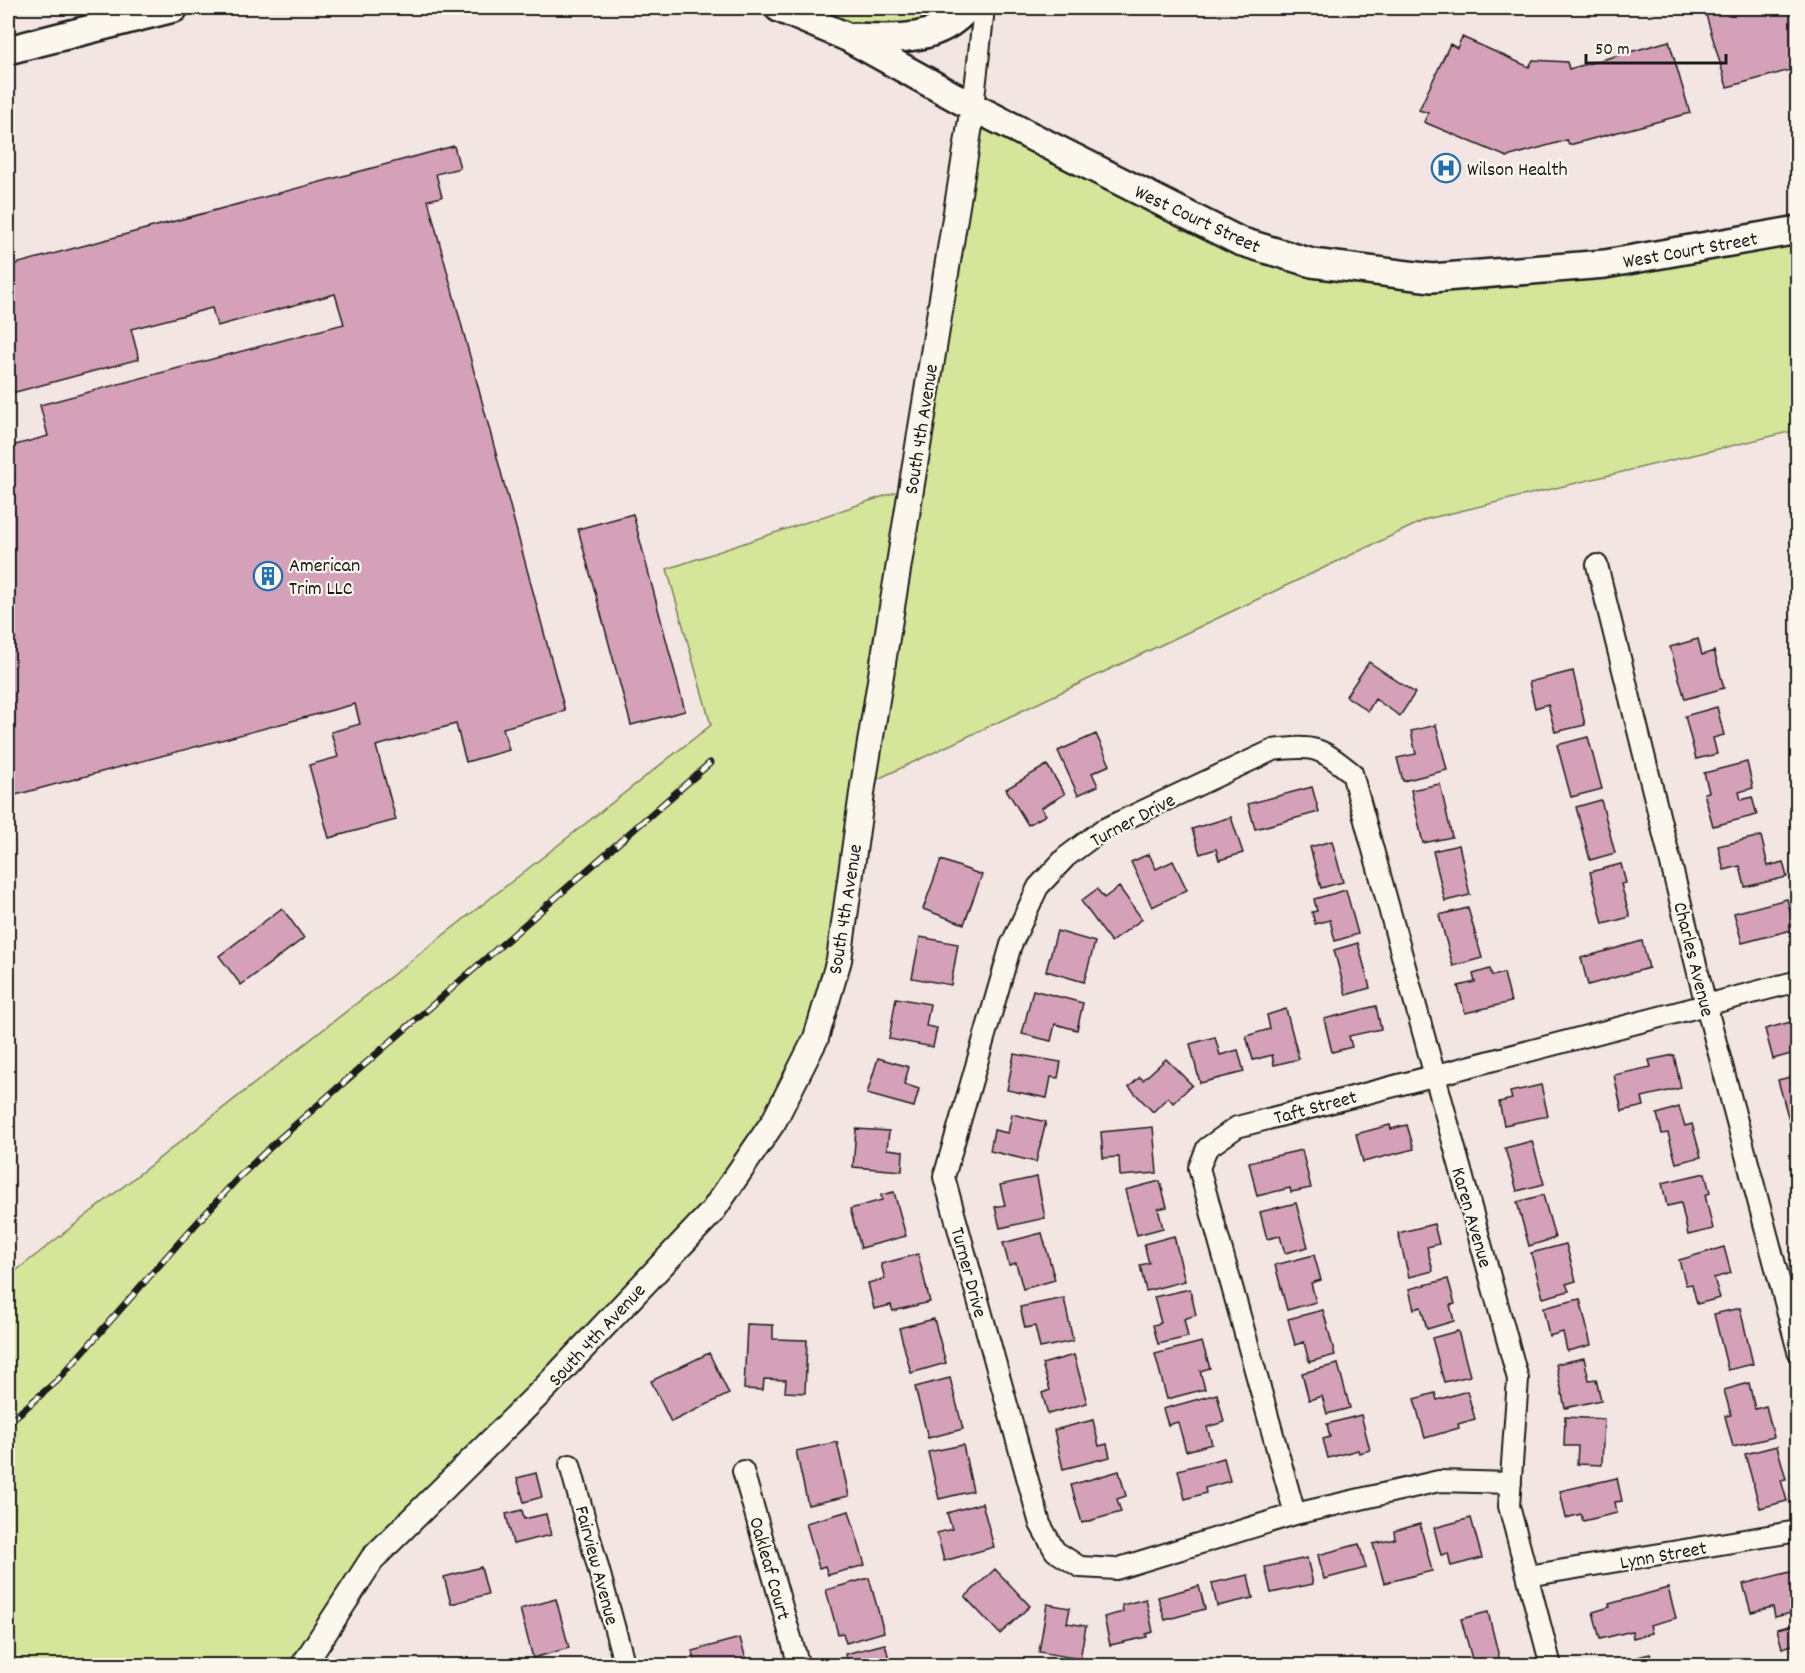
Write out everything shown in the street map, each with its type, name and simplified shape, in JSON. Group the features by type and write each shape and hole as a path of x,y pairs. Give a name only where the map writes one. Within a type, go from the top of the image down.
{"main road":[{"path":"8,50 174,8"},
{"name":"West Court Street","path":"779,8 847,37 973,107 1239,241 1312,264 1432,278 1605,264 1797,230"},
{"path":"847,37 901,39 937,31 968,8"}],"street":[{"name":"South 4th Avenue","path":"303,1665 373,1558 546,1388 712,1212 774,1121 816,1038 839,960 863,786 973,107 984,8"},
{"name":"Charles Avenue","path":"1597,565 1706,1005 1797,1351"},
{"name":"Turner Drive","path":"1352,773 1324,751 1301,747 1273,750 1102,830 1066,857 1038,887 1011,945 944,1177 1040,1524 1055,1551 1080,1567 1116,1569 1295,1514 1440,1481 1511,1484"},
{"name":"Karen Avenue","path":"1352,773 1433,1076 1518,1379 1509,1506 1551,1665"},
{"name":"Taft Street","path":"1295,1514 1199,1168 1207,1148 1237,1127 1797,981"},
{"name":"Fairview Avenue","path":"570,1465 625,1665"},
{"name":"Oakleaf Court","path":"743,1471 799,1665"},
{"name":"Lynn Street","path":"1528,1576 1797,1531"}],"green space":[{"path":"779,8 967,8 901,39"},
{"path":"973,107 1239,241 1432,278 1797,230 1797,430 1427,519 863,786 816,1038 712,1212 373,1558 303,1665 8,1666 8,1277 711,725 667,569 911,487"}],"building":[{"path":"1704,8 1798,8 1798,68 1727,87"},
{"path":"1462,37 1529,67 1533,60 1567,62 1569,69 1669,41 1690,113 1569,145 1567,140 1507,157 1424,122 1428,113 1419,110 1450,44 1457,48"},
{"name":"American Trim LLC","path":"454,146 460,168 436,174 442,197 428,200 565,711 503,728 509,750 466,762 456,724 376,746 396,820 329,838 309,765 338,757 331,732 360,724 355,704 8,797 8,447 48,436 40,405 344,324 335,294 217,326 212,308 131,329 139,359 8,394 8,266"},
{"path":"633,514 685,711 631,725 578,529"},
{"path":"1698,639 1702,655 1714,651 1724,688 1685,699 1670,647"},
{"path":"1369,662 1415,693 1400,716 1375,699 1368,711 1346,696"},
{"path":"1573,671 1585,725 1555,732 1548,704 1535,708 1529,682"},
{"path":"1717,707 1724,735 1713,738 1717,754 1696,759 1685,716"},
{"path":"1436,725 1447,770 1403,781 1397,758 1416,754 1411,731"},
{"path":"1096,734 1110,765 1092,773 1098,786 1078,795 1058,751"},
{"path":"1588,737 1602,789 1571,797 1557,745"},
{"path":"1747,762 1753,788 1739,792 1741,800 1752,797 1757,815 1713,826 1704,793 1709,792 1704,773"},
{"path":"1047,765 1065,794 1041,808 1046,815 1028,825 1006,789"},
{"path":"1440,784 1452,837 1423,843 1411,790"},
{"path":"1312,787 1319,812 1255,829 1248,804"},
{"path":"1601,800 1615,853 1590,860 1576,807"},
{"path":"1231,817 1243,853 1219,860 1216,849 1200,854 1192,829"},
{"path":"1761,836 1768,866 1783,862 1787,877 1745,887 1740,866 1724,870 1718,846"},
{"path":"1332,841 1343,882 1321,888 1310,847"},
{"path":"1459,845 1470,895 1445,901 1433,851"},
{"path":"1149,854 1156,869 1173,861 1187,890 1152,907 1131,862"},
{"path":"941,860 982,875 964,924 923,909"},
{"path":"1621,864 1626,883 1621,884 1630,917 1603,924 1590,872"},
{"path":"1119,887 1142,919 1111,942 1081,901 1097,889 1104,898"},
{"path":"1346,890 1358,934 1335,941 1330,920 1315,924 1312,912 1317,911 1314,899"},
{"path":"1787,899 1795,929 1742,943 1734,913"},
{"path":"282,908 304,938 241,985 219,956"},
{"path":"1468,908 1482,958 1453,966 1439,915"},
{"path":"1057,931 1095,942 1084,982 1046,971"},
{"path":"920,937 958,944 951,985 912,978"},
{"path":"1642,941 1649,968 1588,985 1581,958"},
{"path":"1358,943 1370,988 1346,995 1334,950"},
{"path":"1490,969 1492,976 1504,973 1511,1002 1465,1013 1458,986 1475,982 1473,974"},
{"path":"1033,990 1083,1003 1077,1030 1055,1024 1051,1041 1022,1034"},
{"path":"896,998 930,1004 926,1026 937,1028 933,1047 889,1039"},
{"path":"1376,1006 1381,1029 1349,1036 1352,1047 1332,1052 1324,1019"},
{"path":"1286,1009 1299,1059 1274,1065 1272,1055 1253,1060 1246,1036 1270,1029 1267,1015"},
{"path":"1798,1020 1798,1052 1773,1059 1765,1029"},
{"path":"1215,1037 1220,1055 1238,1050 1244,1072 1200,1083 1190,1044"},
{"path":"1014,1054 1061,1062 1058,1078 1051,1077 1047,1098 1007,1090"},
{"path":"1674,1055 1681,1088 1642,1097 1644,1106 1622,1111 1614,1075 1651,1067 1649,1060"},
{"path":"878,1058 909,1067 904,1084 919,1089 914,1107 867,1094"},
{"path":"1166,1059 1192,1085 1173,1103 1168,1097 1153,1112 1129,1087 1140,1077 1143,1080"},
{"path":"1798,1075 1798,1134 1793,1135 1778,1080"},
{"path":"1541,1085 1548,1116 1504,1125 1499,1102 1512,1099 1510,1092"},
{"path":"1679,1107 1685,1126 1692,1124 1701,1157 1676,1163 1668,1133 1662,1134 1657,1114"},
{"path":"1012,1114 1046,1122 1036,1162 990,1151 994,1130 1008,1133"},
{"path":"1390,1125 1391,1129 1407,1125 1414,1149 1363,1162 1356,1134"},
{"path":"1153,1127 1157,1173 1120,1176 1119,1157 1103,1158 1101,1132"},
{"path":"856,1129 889,1131 887,1149 903,1151 902,1171 853,1167"},
{"path":"1532,1141 1544,1184 1517,1191 1505,1148"},
{"path":"1302,1150 1311,1188 1291,1192 1290,1188 1257,1196 1249,1162"},
{"path":"1705,1173 1710,1193 1705,1195 1713,1229 1688,1235 1681,1203 1667,1206 1662,1183"},
{"path":"1037,1177 1045,1218 1000,1228 995,1207 1005,1205 1000,1185"},
{"path":"1160,1181 1167,1207 1158,1209 1163,1228 1137,1235 1125,1190"},
{"path":"894,1192 906,1236 861,1248 850,1209 882,1200 881,1195"},
{"path":"1543,1195 1555,1238 1529,1246 1517,1202"},
{"path":"1296,1203 1308,1247 1285,1253 1280,1236 1267,1239 1260,1212"},
{"path":"1434,1224 1439,1244 1427,1247 1433,1271 1409,1277 1398,1233"},
{"path":"1042,1233 1055,1280 1023,1289 1016,1263 1009,1265 1003,1243"},
{"path":"1174,1236 1185,1281 1146,1291 1140,1265 1149,1263 1144,1244"},
{"path":"1566,1244 1576,1281 1566,1284 1569,1291 1543,1298 1531,1253"},
{"path":"1724,1247 1731,1273 1714,1278 1720,1298 1697,1304 1692,1284 1686,1285 1679,1260"},
{"path":"918,1254 930,1302 893,1311 891,1305 874,1309 868,1283 885,1279 881,1264"},
{"path":"1314,1255 1321,1280 1311,1283 1316,1302 1287,1310 1275,1265"},
{"path":"1448,1279 1455,1304 1450,1305 1454,1321 1427,1329 1421,1307 1414,1309 1409,1289"},
{"path":"1190,1289 1196,1315 1184,1319 1188,1337 1158,1344 1153,1325 1161,1323 1154,1297"},
{"path":"1064,1298 1073,1341 1040,1348 1035,1326 1025,1328 1020,1307"},
{"path":"1580,1299 1591,1345 1567,1351 1563,1332 1549,1336 1543,1308"},
{"path":"1740,1308 1753,1364 1728,1370 1714,1314"},
{"path":"1323,1310 1335,1355 1309,1362 1304,1342 1295,1345 1288,1319"},
{"path":"934,1319 946,1363 911,1373 899,1328"},
{"path":"747,1324 773,1325 773,1339 807,1340 805,1393 785,1392 786,1380 764,1379 763,1390 744,1389"},
{"path":"1458,1331 1470,1376 1444,1382 1432,1338"},
{"path":"1202,1342 1210,1368 1200,1371 1205,1389 1167,1399 1155,1354"},
{"path":"709,1353 729,1394 671,1422 651,1381"},
{"path":"1074,1355 1087,1403 1048,1414 1042,1393 1050,1390 1042,1364"},
{"path":"1584,1358 1589,1380 1596,1379 1601,1400 1565,1408 1556,1364"},
{"path":"1338,1364 1350,1408 1327,1414 1322,1396 1309,1400 1302,1373"},
{"path":"950,1378 963,1429 928,1438 915,1387"},
{"path":"1749,1383 1755,1409 1766,1406 1774,1437 1733,1447 1725,1416 1731,1415 1724,1390"},
{"path":"1467,1391 1475,1419 1458,1424 1459,1428 1425,1438 1414,1399 1435,1393 1437,1400"},
{"path":"1217,1394 1224,1422 1207,1427 1212,1444 1186,1451 1178,1422 1168,1425 1163,1409"},
{"path":"1361,1415 1370,1450 1359,1453 1358,1450 1328,1458 1323,1439 1330,1437 1327,1424"},
{"path":"1565,1417 1604,1419 1602,1465 1577,1464 1578,1446 1564,1446"},
{"path":"1093,1420 1099,1446 1107,1444 1110,1457 1063,1469 1054,1430"},
{"path":"837,1442 849,1496 808,1505 796,1451"},
{"path":"963,1445 973,1491 939,1499 928,1452"},
{"path":"1777,1446 1786,1479 1781,1480 1787,1501 1760,1508 1745,1454"},
{"path":"1224,1458 1230,1481 1205,1488 1206,1493 1185,1499 1178,1470"},
{"path":"1119,1471 1126,1496 1117,1499 1121,1512 1082,1523 1071,1485"},
{"path":"536,1473 542,1497 524,1502 517,1478"},
{"path":"1617,1478 1622,1501 1615,1502 1617,1513 1583,1521 1581,1514 1566,1518 1560,1491"},
{"path":"982,1503 994,1547 944,1561 937,1533 952,1529 947,1513"},
{"path":"522,1510 524,1519 546,1514 551,1535 513,1544 506,1514"},
{"path":"849,1511 865,1565 828,1575 825,1566 819,1568 806,1523"},
{"path":"1471,1518 1482,1558 1451,1566 1448,1553 1441,1555 1434,1528"},
{"path":"1420,1524 1432,1571 1384,1583 1373,1544 1395,1539 1394,1531"},
{"path":"1359,1544 1366,1568 1324,1579 1318,1555"},
{"path":"1307,1558 1313,1584 1271,1593 1265,1567"},
{"path":"481,1567 488,1594 451,1604 444,1577"},
{"path":"995,1569 1030,1606 1000,1634 965,1597"},
{"path":"1798,1570 1798,1601 1792,1602 1795,1612 1775,1617 1773,1607 1751,1612 1743,1584"},
{"path":"1248,1575 1253,1598 1217,1606 1212,1583"},
{"path":"869,1578 884,1632 846,1643 843,1633 838,1634 826,1590"},
{"path":"1199,1586 1205,1609 1165,1620 1158,1597"},
{"path":"1668,1588 1676,1618 1650,1625 1652,1633 1633,1638 1632,1631 1600,1639 1593,1612 1610,1607 1609,1604"},
{"path":"556,1599 569,1648 533,1658 520,1609"},
{"path":"1146,1599 1153,1632 1146,1634 1147,1637 1110,1645 1104,1617 1123,1612 1122,1605"},
{"path":"1047,1604 1070,1608 1067,1623 1086,1626 1080,1659 1039,1652"},
{"path":"1488,1612 1501,1665 1474,1666 1461,1619"},
{"path":"1798,1624 1798,1650 1796,1644 1782,1648 1777,1629"},
{"path":"740,1638 748,1666 696,1666 692,1651"},
{"path":"885,1644 891,1666 848,1666 845,1654"},
{"path":"1650,1654 1654,1666 1618,1666 1618,1662"}],"railway":[{"path":"8,1423 58,1380 238,1178 278,1140 710,763"}],"place":[{"name":"Wilson Health","path":"1446,168"},
{"name":"American Trim LLC","path":"268,576"}]}
